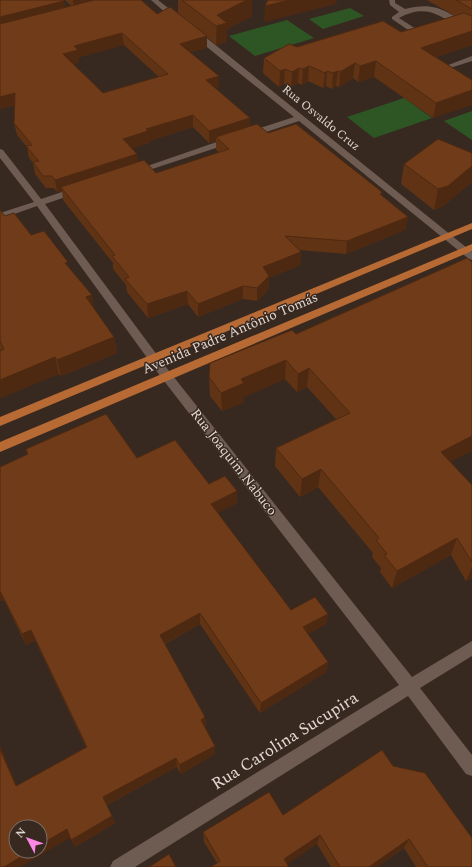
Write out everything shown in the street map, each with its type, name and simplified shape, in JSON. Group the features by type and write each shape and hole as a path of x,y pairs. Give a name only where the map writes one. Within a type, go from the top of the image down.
{"main road":[{"name":"Avenida Padre Antônio Tomás","path":"0,422 472,226"},
{"name":"Avenida Padre Antônio Tomás","path":"0,447 166,376 469,252"}],"street":[{"name":"Rua Osvaldo Cruz","path":"154,0 447,237 469,252"},
{"path":"392,0 392,4 405,12"},
{"path":"423,36 398,24 394,18 405,12 423,7 434,8 457,25 472,30"},
{"path":"447,67 472,58"},
{"path":"122,176 300,118"},
{"name":"Rua Joaquim Nabuco","path":"0,152 40,202 166,376 410,686 472,768"},
{"path":"0,216 85,188"},
{"name":"Rua Carolina Sucupira","path":"119,867 472,648"}],"green space":[{"path":"350,8 364,16 323,29 309,19"},
{"path":"287,20 314,38 255,56 229,36"},
{"path":"404,98 432,118 374,138 347,117"},
{"path":"472,111 472,140 444,121"}],"building":[{"path":"0,0 63,0 64,1 0,17"},
{"path":"94,0 141,0 157,14 170,7 207,36 180,44 219,76 206,80 250,118 209,131 193,115 146,129 148,131 123,139 137,154 55,180 52,176 43,176 33,162 39,161 26,146 32,145 14,123 15,93 0,97 0,24","holes":["122,33 168,74 103,93 63,54 78,50 74,46"]},
{"path":"182,0 247,0 217,15 227,23 216,26"},
{"path":"268,0 290,0 265,6"},
{"path":"456,0 472,0 472,9"},
{"path":"464,13 472,16 472,31 421,48 472,80 472,90 436,103 376,61 360,66 355,63 340,72 338,71 333,73 327,71 325,73 309,66 303,69 299,68 292,72 285,69 280,71 264,58 289,44 297,47 383,21 401,32"},
{"path":"257,124 268,133 296,124 382,192 380,194 408,217 347,241 285,236 301,252 263,267 269,276 257,288 243,286 198,304 187,291 147,304 125,279 129,277 112,256 115,255 61,187 144,160 156,173 229,149 216,137"},
{"path":"438,139 472,153 472,166 448,186 438,189 404,164"},
{"path":"0,210 5,216 14,213 31,235 44,231 68,262 65,263 92,295 86,297 114,337 57,360 55,357 0,380 0,351 4,349 0,341"},
{"path":"467,258 472,262 472,436 441,452 472,485 472,562 457,538 397,571 384,555 387,554 376,540 379,538 321,469 302,479 276,448 350,413 309,368 298,374 286,360 241,379 244,383 221,393 209,377 210,363 292,330 296,334"},
{"path":"106,414 137,458 175,440 209,484 225,476 237,491 211,504 291,610 315,597 328,614 303,627 328,662 261,703 200,613 160,635 205,717 201,720 215,746 179,765 176,758 103,797 112,816 71,840 67,829 48,840 48,819 8,819 8,859 18,859 4,867 0,867 0,749 16,786 87,747 31,630 22,634 0,591 0,467 28,454 26,449"},
{"path":"382,750 393,766 425,773 472,838 472,867 428,867 409,839 369,867 340,867 320,835 284,859 289,867 211,867 220,861 203,832 269,792 283,815"},
{"path":"169,854 176,867 149,867"}]}
